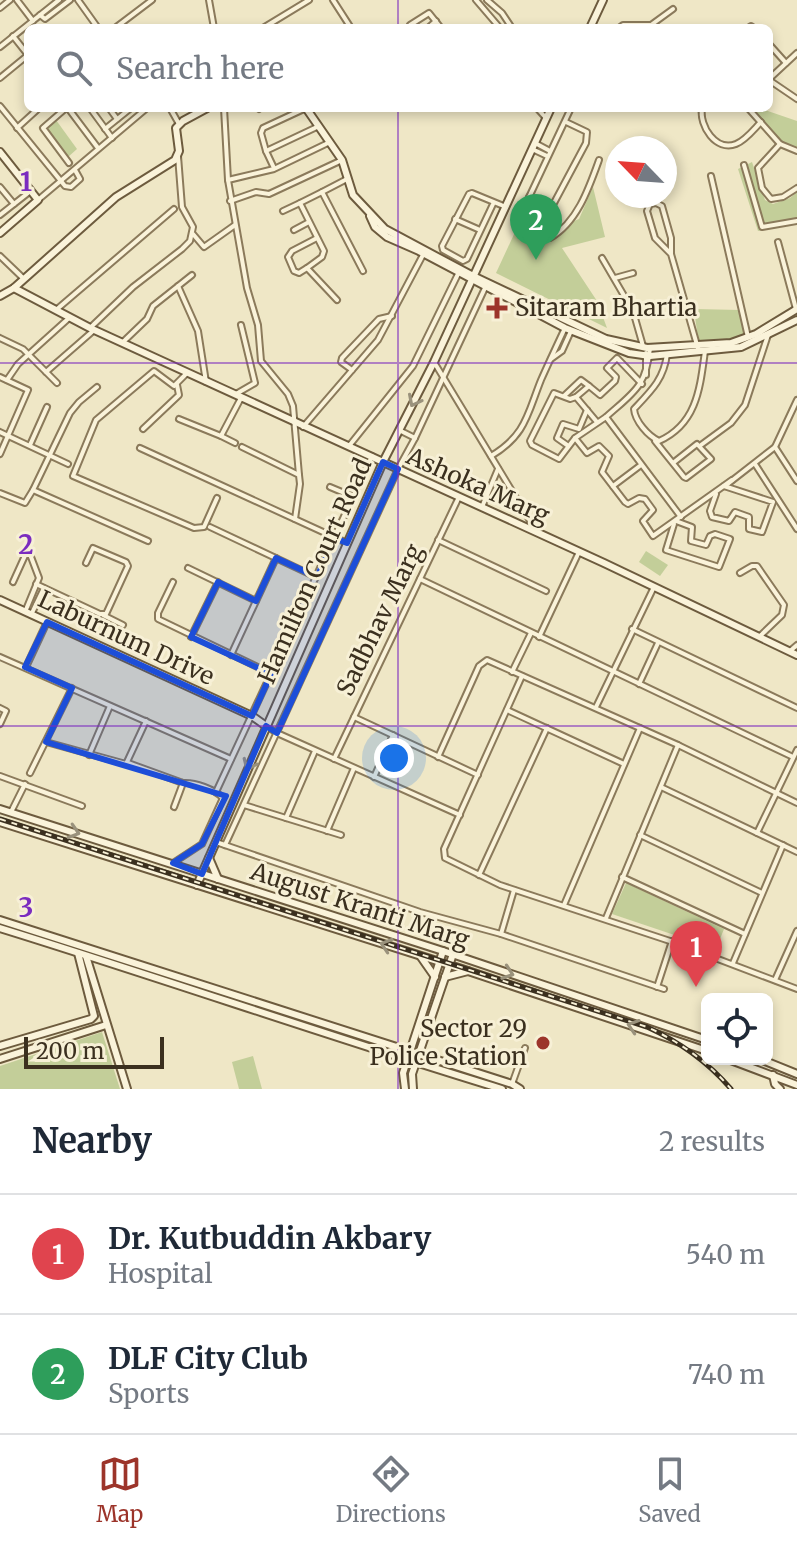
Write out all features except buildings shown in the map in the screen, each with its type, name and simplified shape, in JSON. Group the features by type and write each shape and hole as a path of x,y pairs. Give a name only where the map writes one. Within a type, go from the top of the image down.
{"street":[{"path":"0,8 10,0"},
{"path":"17,0 31,24 59,0"},
{"path":"40,15 45,19 70,0"},
{"path":"78,0 95,24"},
{"path":"138,0 143,7"},
{"path":"120,24 152,0"},
{"path":"270,24 309,0"},
{"path":"333,0 348,24"},
{"path":"476,0 497,24"},
{"path":"487,0 509,24"},
{"path":"592,24 603,0"},
{"path":"211,1 214,24"},
{"path":"652,24 673,9"},
{"path":"411,24 426,13 438,24"},
{"path":"433,24 436,21"},
{"path":"0,47 24,29"},
{"path":"13,36 24,50"},
{"path":"773,48 786,63"},
{"path":"773,75 797,53"},
{"path":"0,78 24,58"},
{"path":"773,82 797,99"},
{"path":"0,106 68,188 81,176 75,170"},
{"path":"17,128 35,112"},
{"path":"62,112 43,128 69,163"},
{"path":"70,112 98,148"},
{"path":"93,112 112,138"},
{"path":"112,112 117,119"},
{"path":"105,129 126,112"},
{"path":"0,233 142,112"},
{"path":"172,112 179,124"},
{"path":"200,112 179,124 175,133 182,207 190,220 193,234 204,247 235,225"},
{"path":"224,112 230,201 247,288 258,325 261,361 292,400 300,484 295,519"},
{"path":"274,169 261,133 263,128 297,112"},
{"path":"309,112 342,160 353,195 385,229 465,261 494,202"},
{"path":"541,112 546,118"},
{"name":"Hamilton Court Road","path":"197,885 383,462 434,362 549,112"},
{"path":"569,112 523,210 521,224 524,228 550,238 561,232 572,218 599,160"},
{"path":"702,112 706,129 722,145 740,143 761,122"},
{"path":"752,112 780,144 796,151 797,159"},
{"path":"529,197 549,205 554,203 586,143 587,132 565,121"},
{"path":"266,151 319,126"},
{"path":"228,180 274,169 330,142"},
{"path":"780,144 758,168 762,188 771,199 783,197 797,188"},
{"path":"533,146 548,154"},
{"path":"0,152 38,200"},
{"path":"0,296 14,288 116,197 178,155"},
{"path":"230,201 256,192 269,194 342,160"},
{"path":"744,165 762,227 797,221"},
{"path":"711,176 748,337"},
{"path":"283,211 347,179"},
{"path":"0,187 14,204"},
{"path":"322,192 363,271"},
{"path":"0,215 28,193"},
{"path":"506,207 469,194 442,246 443,254 485,288 609,347 667,354 741,347 797,320"},
{"path":"300,203 317,238 323,254 297,273 289,255 317,238"},
{"path":"654,439 663,440 689,417 699,396 701,350 671,254 671,238 662,206 650,204 647,211 652,233 671,254"},
{"path":"56,310 174,209"},
{"path":"370,215 381,234 606,339 647,351 701,350 731,343 797,310 778,242"},
{"path":"455,219 480,230"},
{"path":"294,230 309,222"},
{"path":"46,372 133,287 182,249 193,234"},
{"path":"303,427 378,340 424,253"},
{"path":"0,256 24,279"},
{"path":"589,386 572,399 552,395 530,441 532,445 559,459 567,445 606,417 642,384 646,375 647,351 633,311 602,258"},
{"path":"307,268 337,300"},
{"path":"349,446 410,371 459,272"},
{"path":"615,278 633,273"},
{"path":"122,343 147,319 153,306 192,275"},
{"path":"178,286 198,331 206,382"},
{"name":"Ashoka Marg","path":"14,288 92,329 579,551 793,653"},
{"path":"225,845 485,288"},
{"path":"352,370 341,362 342,358 379,319 392,316"},
{"path":"7,380 14,368 69,318"},
{"path":"221,436 238,396 255,383 241,325"},
{"path":"491,456 506,446 526,422 551,359 562,351 568,329"},
{"path":"701,446 739,415 768,335"},
{"path":"0,338 29,354 57,383"},
{"path":"667,354 666,368 659,383 634,409 634,417 654,439 673,463 686,478 711,460 697,444 673,463"},
{"path":"564,396 581,380 599,396 616,379 607,368 618,358 642,384"},
{"path":"434,362 528,520 540,534"},
{"path":"177,385 172,385 154,371 101,415 93,425 73,476 194,528 204,527 217,498"},
{"path":"177,385 187,373"},
{"path":"0,377 28,390 0,454"},
{"path":"143,429 179,395 177,385"},
{"path":"0,493 25,503 74,408 97,387"},
{"path":"576,397 597,422"},
{"path":"575,438 587,453 599,446 609,456 602,468 628,504 639,498 645,499 653,510 643,525 653,536 775,447 797,400"},
{"path":"30,445 47,407"},
{"path":"567,445 557,438 563,424 579,429 587,410"},
{"path":"606,417 681,517"},
{"path":"179,419 235,443"},
{"path":"399,430 415,438"},
{"path":"0,432 68,464"},
{"path":"242,447 299,475"},
{"path":"775,447 797,481"},
{"path":"140,448 347,543"},
{"path":"216,792 372,456"},
{"path":"755,464 797,529"},
{"path":"613,486 641,465"},
{"path":"482,507 498,469"},
{"path":"717,492 710,511 712,517 729,521 735,512 749,517 749,529 762,532 773,502 724,486"},
{"path":"330,487 354,497"},
{"path":"33,490 148,541"},
{"name":"Sadbhav Marg","path":"334,759 459,497"},
{"path":"675,522 692,527 691,541 706,545 712,534 730,539 719,567 666,550 675,522"},
{"path":"210,527 317,577"},
{"path":"438,540 546,591"},
{"path":"86,563 93,548 126,562 128,566 108,611 103,615"},
{"path":"13,582 28,549 39,578 28,613"},
{"path":"539,637 579,551"},
{"path":"231,655 276,558"},
{"path":"740,573 757,566 784,605 782,615 759,637"},
{"path":"188,568 256,601"},
{"path":"420,579 793,757"},
{"path":"173,582 158,619 272,674"},
{"path":"191,637 218,582"},
{"path":"36,584 123,625"},
{"path":"596,708 654,587"},
{"path":"28,613 44,588"},
{"name":"Laburnum Drive","path":"0,600 252,716 277,733 315,751 460,815"},
{"path":"25,667 47,622"},
{"path":"632,629 797,708"},
{"path":"512,672 531,633"},
{"path":"639,684 659,642"},
{"path":"793,653 797,645"},
{"path":"0,669 2,658 231,759"},
{"path":"438,757 482,662 491,661 678,745 797,803"},
{"path":"522,676 443,854 445,858 514,890 672,941 797,989"},
{"path":"30,773 72,688"},
{"path":"89,755 110,705"},
{"path":"0,708 6,711 0,724"},
{"path":"507,710 624,764"},
{"path":"354,717 478,775"},
{"path":"128,763 146,721"},
{"path":"479,875 547,728"},
{"path":"564,905 640,728"},
{"path":"374,777 393,735"},
{"path":"46,742 122,765 128,763 221,795 223,802 202,844 173,863"},
{"path":"606,918 678,745"},
{"path":"757,833 797,750"},
{"path":"286,818 315,751"},
{"path":"327,831 354,768"},
{"path":"0,776 82,806"},
{"path":"174,807 183,783"},
{"path":"11,812 25,784"},
{"path":"661,787 797,852"},
{"path":"244,805 341,835"},
{"name":"August Kranti Marg","path":"0,809 453,954 701,1038"},
{"name":"August Kranti Marg","path":"0,822 419,955 701,1049"},
{"path":"640,835 762,893"},
{"path":"216,842 420,912 501,934 664,989"},
{"path":"733,963 783,845"},
{"path":"209,858 218,879"},
{"path":"622,877 745,934"},
{"path":"501,934 514,890"},
{"path":"0,920 502,1089"},
{"path":"0,928 242,1004 304,1028 516,1087 525,1048"},
{"path":"775,980 797,931"},
{"path":"657,987 672,941"},
{"path":"413,1089 413,1058 443,951"},
{"path":"0,1046 94,1016 78,953"},
{"path":"405,1089 403,1073 413,1058 453,954"},
{"path":"419,955 435,977"},
{"path":"86,956 127,1089"},
{"path":"445,977 468,971"},
{"path":"0,1059 106,1025"},
{"path":"773,1064 797,1074"},
{"path":"745,1065 797,1085"},
{"path":"773,1075 780,1089"}],"highlighted area":[{"path":"383,462 398,469 277,733 266,726 202,874 173,863 202,844 226,796 46,742 72,688 25,667 47,622 252,716 271,674 191,637 218,582 256,601 276,558 317,577 335,538 347,543"}],"green space":[{"path":"757,112 771,112 797,121 797,149 783,145 755,115"},
{"path":"56,120 77,149 68,157 44,128"},
{"path":"752,162 765,200 773,204 797,192 797,221 758,231 738,169"},
{"path":"593,187 605,237 562,248 597,301 607,328 496,273 522,217 554,229 579,219"},
{"path":"694,309 740,310 748,337 699,346"},
{"path":"646,551 668,565 660,576 639,562"},
{"path":"626,883 724,929 716,949 612,914"},
{"path":"102,1032 120,1089 0,1089 0,1066"},
{"path":"253,1056 262,1089 239,1089 232,1062"}],"railway":[{"path":"0,819 647,1027 692,1053 731,1089"}],"place":[{"name":"DLF City Club","path":"536,260"},
{"name":"Sitaram Bhartia","path":"497,308"},
{"name":"Dr. Kutbuddin Akbary","path":"696,987"},
{"name":"Sector 29 Police Station","path":"543,1043"}]}
